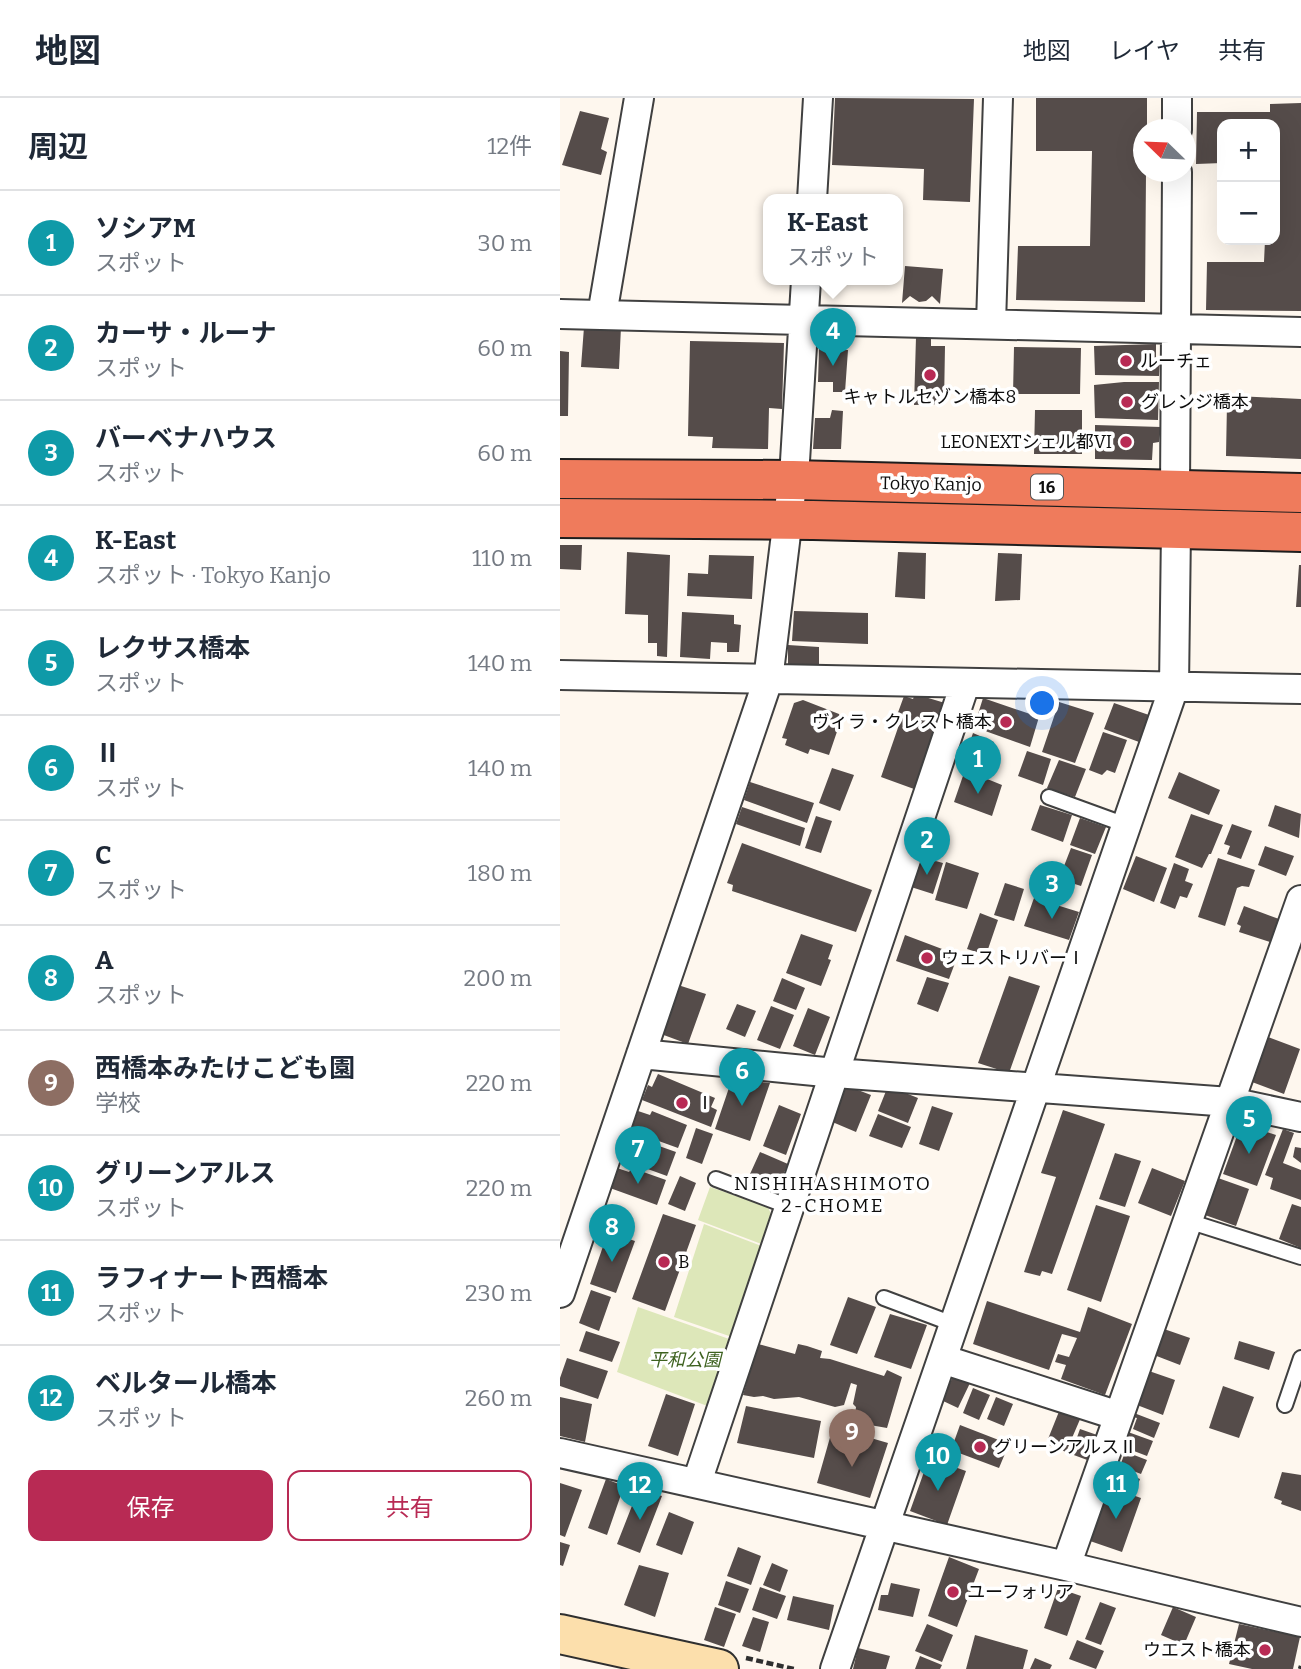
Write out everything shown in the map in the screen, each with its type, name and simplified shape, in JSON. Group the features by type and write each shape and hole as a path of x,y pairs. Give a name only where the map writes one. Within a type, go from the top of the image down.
{"highway":[{"name":"Tokyo Kanjo","path":"560,479 793,480 1301,493"},
{"name":"16","path":"560,518 788,519 1301,532"}],"street":[{"path":"602,315 639,98"},
{"path":"812,194 818,98"},
{"path":"991,324 998,98"},
{"path":"1177,98 1177,119"},
{"path":"1175,490 1177,182"},
{"path":"560,1293 768,680 793,480 806,285"},
{"path":"560,314 1301,332"},
{"path":"835,1669 1174,687 1176,529"},
{"path":"560,675 1301,689"},
{"path":"697,1482 965,684"},
{"path":"1066,1566 1301,900"},
{"path":"641,1054 835,1073 1230,1102 1301,1117"},
{"path":"942,1359 1119,1416"},
{"path":"560,1453 1066,1566 1301,1622"},
{"path":"560,1634 719,1669"}],"lane":[{"path":"1049,797 1126,825"},
{"path":"716,1179 790,1207"},
{"path":"1188,1221 1301,1257"},
{"path":"884,1298 953,1324"},
{"path":"1285,1405 1297,1383 1301,1358"}],"green space":[{"path":"710,1187 768,1207 773,1219 764,1245 698,1220"},
{"path":"704,1224 764,1247 732,1337 674,1317"},
{"name":"平和公園","path":"638,1307 732,1340 710,1407 617,1372"}],"building":[{"path":"835,98 974,99 970,202 923,200 924,169 832,165"},
{"path":"1036,98 1147,98 1147,119 1133,119 1133,182 1146,182 1145,302 1016,300 1018,246 1090,246 1092,151 1036,151"},
{"path":"1301,103 1301,311 1206,310 1207,262 1264,262 1265,245 1280,245 1280,119 1217,119 1217,163 1196,164 1197,112 1270,112 1270,104"},
{"path":"580,111 609,118 601,149 607,152 601,175 562,165"},
{"path":"905,266 943,269 940,304 932,296 919,302 910,296 902,303"},
{"path":"584,327 621,327 619,369 581,367"},
{"name":"キャトルセゾン橋本8","path":"916,337 931,338 931,346 945,346 944,404 914,405"},
{"path":"690,341 784,343 782,409 769,408 768,449 712,448 713,437 688,436"},
{"name":"ルーチェ","path":"1156,344 1156,360 1160,361 1159,376 1095,375 1094,346"},
{"path":"1014,347 1081,348 1080,394 1013,394"},
{"path":"819,349 848,350 845,392 833,392 833,382 818,382"},
{"path":"560,351 569,352 568,416 560,416"},
{"name":"グレンジ橋本","path":"1159,382 1158,420 1095,418 1094,385"},
{"path":"1236,396 1301,399 1301,459 1226,456 1227,403 1235,403"},
{"path":"832,410 843,411 841,449 813,449 815,418 830,418"},
{"path":"1035,410 1082,410 1082,454 1034,454"},
{"name":"LEONEXTシェル都VI","path":"1095,425 1161,427 1159,442 1153,443 1152,460 1095,459"},
{"path":"560,545 582,545 581,570 560,569"},
{"path":"627,552 670,555 667,657 657,656 657,643 648,643 648,615 625,614"},
{"path":"898,552 926,553 925,599 895,597"},
{"path":"998,553 1022,554 1020,600 995,601"},
{"path":"709,555 754,556 752,599 687,596 688,573 708,574"},
{"path":"1299,565 1301,607 1296,607"},
{"path":"794,611 868,613 868,644 792,641"},
{"path":"682,612 734,615 734,624 741,625 739,652 727,652 727,643 711,642 710,659 680,657"},
{"path":"788,645 819,647 819,667 788,666"},
{"path":"915,694 945,703 914,789 881,777 901,719 896,718 904,696 913,699"},
{"name":"ヴィラ・クレスト橋本","path":"983,698 1039,717 1030,747 974,727"},
{"path":"803,700 839,714 841,720 829,755 810,749 808,754 785,745 787,739 782,738 794,703"},
{"path":"1059,702 1094,713 1075,763 1042,752"},
{"path":"1114,703 1149,715 1139,742 1104,729"},
{"path":"1103,732 1127,740 1115,773 1107,770 1102,775 1089,770"},
{"path":"973,733 994,742 984,772 962,765"},
{"path":"1027,751 1051,759 1043,785 1018,776"},
{"path":"1059,760 1086,769 1075,797 1047,788"},
{"path":"832,768 854,775 840,811 819,803"},
{"path":"965,770 1002,785 992,816 954,802"},
{"path":"1179,772 1220,790 1209,815 1168,798"},
{"path":"750,782 814,803 807,823 744,800"},
{"path":"1040,805 1072,815 1063,842 1031,830"},
{"path":"1275,805 1301,814 1299,838 1268,826"},
{"path":"742,807 805,828 800,846 736,824"},
{"path":"1191,814 1223,825 1202,868 1175,857"},
{"path":"816,816 832,821 821,853 805,848"},
{"path":"1080,818 1106,827 1095,854 1070,845"},
{"path":"1232,824 1252,831 1241,859 1227,854 1230,846 1224,844"},
{"path":"742,843 872,890 856,932 732,891 733,885 727,883"},
{"path":"1265,846 1294,856 1286,876 1258,865"},
{"path":"1071,848 1092,855 1081,886 1059,879"},
{"path":"1136,856 1167,868 1154,902 1123,889"},
{"path":"921,857 943,863 933,894 911,887"},
{"path":"1218,858 1255,870 1249,887 1237,888 1225,926 1198,917"},
{"path":"946,862 979,873 967,909 935,900"},
{"path":"1174,863 1189,869 1185,881 1193,884 1187,898 1180,896 1175,909 1160,903"},
{"path":"1005,883 1024,889 1014,921 994,915"},
{"path":"1034,898 1079,912 1069,940 1024,926"},
{"path":"1244,906 1279,919 1270,942 1239,932 1241,926 1237,924"},
{"path":"980,913 998,920 986,955 967,949"},
{"path":"801,934 833,945 828,959 831,960 821,986 786,973"},
{"name":"ウェストリバーⅠ","path":"905,935 958,955 949,979 896,961"},
{"path":"1009,976 1040,986 1009,1073 978,1063"},
{"path":"927,977 949,983 938,1012 917,1004"},
{"path":"782,978 805,988 796,1010 773,1001"},
{"path":"678,985 706,994 688,1044 661,1034"},
{"path":"737,1004 756,1011 745,1037 726,1029"},
{"path":"771,1006 794,1015 780,1049 757,1040"},
{"path":"808,1008 830,1017 815,1055 793,1046"},
{"path":"1268,1037 1300,1049 1284,1094 1252,1082"},
{"name":"Ⅰ","path":"658,1074 715,1098 711,1107 717,1110 711,1127 642,1100 648,1085 652,1087"},
{"path":"732,1079 770,1083 750,1141 715,1129"},
{"path":"845,1085 871,1095 856,1132 830,1121"},
{"path":"888,1086 918,1098 908,1123 878,1111"},
{"path":"779,1105 801,1114 786,1155 763,1146"},
{"path":"932,1106 953,1113 939,1151 919,1144"},
{"path":"1063,1110 1105,1124 1052,1274 1042,1271 1040,1276 1024,1272 1056,1177 1041,1173"},
{"path":"638,1111 650,1115 652,1111 687,1125 678,1148 631,1131"},
{"path":"878,1114 911,1127 902,1148 869,1136"},
{"path":"1241,1125 1276,1135 1257,1186 1223,1174"},
{"path":"696,1128 713,1134 702,1164 686,1158"},
{"path":"1283,1129 1294,1133 1283,1163 1301,1170 1301,1200 1270,1189 1273,1178 1265,1175"},
{"path":"627,1140 639,1144 642,1140 676,1152 667,1176 620,1159"},
{"path":"1295,1147 1301,1148 1301,1163 1293,1157"},
{"path":"760,1152 788,1164 778,1186 750,1174"},
{"path":"1115,1153 1141,1161 1125,1207 1099,1199"},
{"path":"617,1168 629,1172 632,1168 666,1180 657,1205 610,1188"},
{"path":"1152,1168 1185,1181 1171,1216 1138,1203"},
{"path":"680,1176 696,1183 685,1211 668,1204"},
{"path":"1218,1178 1249,1189 1236,1226 1205,1215"},
{"path":"1292,1204 1301,1207 1301,1248 1279,1239"},
{"path":"1096,1205 1130,1216 1101,1302 1067,1290"},
{"name":"B","path":"663,1214 696,1225 665,1311 632,1299"},
{"path":"608,1232 635,1241 616,1293 590,1284"},
{"path":"591,1290 611,1297 599,1331 579,1323"},
{"path":"848,1297 876,1307 857,1354 830,1345"},
{"path":"987,1301 1080,1332 1088,1307 1132,1324 1105,1395 1061,1379 1066,1365 1055,1362 1058,1354 1069,1357 1077,1338 1062,1334 1049,1370 973,1344"},
{"path":"890,1314 927,1325 911,1369 874,1357"},
{"path":"1164,1329 1190,1338 1180,1365 1154,1355"},
{"path":"586,1331 620,1342 612,1362 579,1351"},
{"path":"1239,1341 1275,1352 1269,1370 1234,1359"},
{"path":"758,1344 795,1354 798,1344 807,1346 822,1351 820,1358 884,1376 887,1370 902,1377 887,1428 870,1425 871,1419 855,1415 856,1407 853,1404 857,1385 851,1383 844,1405 835,1407 799,1397 774,1399 743,1395"},
{"path":"567,1358 608,1371 598,1399 560,1386"},
{"path":"1149,1371 1175,1380 1163,1415 1137,1405"},
{"path":"954,1375 970,1383 958,1408 941,1400"},
{"path":"1223,1386 1254,1397 1239,1438 1209,1428"},
{"path":"973,1388 990,1395 979,1420 963,1413"},
{"path":"666,1394 695,1404 678,1456 648,1446"},
{"path":"560,1397 592,1404 585,1442 560,1436"},
{"path":"996,1397 1013,1404 1004,1426 987,1419"},
{"path":"746,1406 821,1421 814,1458 737,1443"},
{"path":"1060,1409 1081,1417 1066,1452 1046,1444"},
{"path":"1134,1413 1160,1423 1154,1438 1133,1429 1137,1418 1133,1417"},
{"name":"グリーンアルスⅡ","path":"960,1425 1009,1444 999,1468 951,1450"},
{"path":"833,1427 888,1443 870,1498 817,1483"},
{"path":"1080,1429 1100,1436 1090,1461 1071,1454"},
{"path":"1128,1432 1153,1441 1147,1456 1126,1448 1130,1437 1126,1435"},
{"path":"1121,1450 1147,1460 1141,1474 1120,1466 1124,1455 1120,1454"},
{"path":"929,1458 966,1471 947,1525 910,1511"},
{"path":"1114,1469 1140,1479 1134,1494 1113,1486 1117,1474 1113,1473"},
{"path":"1282,1472 1301,1475 1301,1511 1281,1504 1282,1501 1274,1498"},
{"path":"606,1479 624,1486 607,1535 588,1528"},
{"path":"560,1483 582,1490 565,1537 560,1535"},
{"path":"1109,1487 1141,1498 1122,1552 1090,1541"},
{"path":"639,1488 662,1496 640,1553 617,1544"},
{"path":"669,1512 694,1522 682,1555 656,1545"},
{"path":"560,1542 570,1545 563,1566 560,1565"},
{"path":"738,1547 761,1556 751,1585 727,1576"},
{"name":"ユーフォリア","path":"949,1557 979,1569 957,1627 928,1616"},
{"path":"772,1563 788,1570 780,1592 763,1585"},
{"path":"639,1565 669,1573 655,1617 624,1605"},
{"path":"726,1581 749,1589 740,1613 718,1605"},
{"path":"891,1583 920,1589 913,1617 878,1610 881,1595 888,1595"},
{"path":"760,1587 786,1596 777,1619 752,1610"},
{"path":"1058,1588 1081,1596 1067,1636 1044,1628"},
{"path":"793,1596 834,1605 829,1630 787,1620"},
{"path":"1100,1602 1116,1608 1101,1645 1085,1639"},
{"path":"715,1607 736,1614 724,1647 704,1640"},
{"path":"1173,1607 1196,1617 1184,1645 1161,1635"},
{"path":"753,1617 769,1622 760,1652 742,1646"},
{"path":"927,1624 953,1635 942,1662 915,1651"},
{"name":"ウエスト橋本","path":"1239,1624 1300,1637 1293,1669 1252,1669 1229,1664"},
{"path":"975,1635 1028,1650 1023,1669 966,1669"},
{"path":"1077,1640 1104,1651 1096,1669 1069,1659"},
{"path":"858,1648 890,1656 886,1669 853,1669"},
{"path":"920,1656 942,1665 940,1669 915,1669"},
{"path":"1035,1658 1052,1665 1050,1669 1030,1669"}],"place":[{"name":"ルーチェ","path":"1126,361"},
{"name":"K-East","path":"833,366"},
{"name":"キャトルセゾン橋本8","path":"930,375"},
{"name":"グレンジ橋本","path":"1127,402"},
{"name":"LEONEXTシェル都VI","path":"1126,442"},
{"name":"ヴィラ・クレスト橋本","path":"1006,722"},
{"name":"ソシアM","path":"978,794"},
{"name":"カーサ・ルーナ","path":"927,875"},
{"name":"バーベナハウス","path":"1052,919"},
{"name":"ウェストリバーⅠ","path":"927,958"},
{"name":"Ⅰ","path":"682,1103"},
{"name":"Ⅱ","path":"742,1106"},
{"name":"レクサス橋本","path":"1249,1154"},
{"name":"C","path":"638,1184"},
{"name":"A","path":"612,1262"},
{"name":"B","path":"664,1262"},
{"name":"グリーンアルスⅡ","path":"980,1447"},
{"name":"西橋本みたけこども園","path":"852,1467"},
{"name":"グリーンアルス","path":"938,1491"},
{"name":"ラフィナート西橋本","path":"1116,1519"},
{"name":"ベルタール橋本","path":"640,1520"},
{"name":"ユーフォリア","path":"953,1592"},
{"name":"ウエスト橋本","path":"1265,1650"}],"district":[{"name":"NISHIHASHIMOTO 2-CHOME","path":"833,1194"}]}
